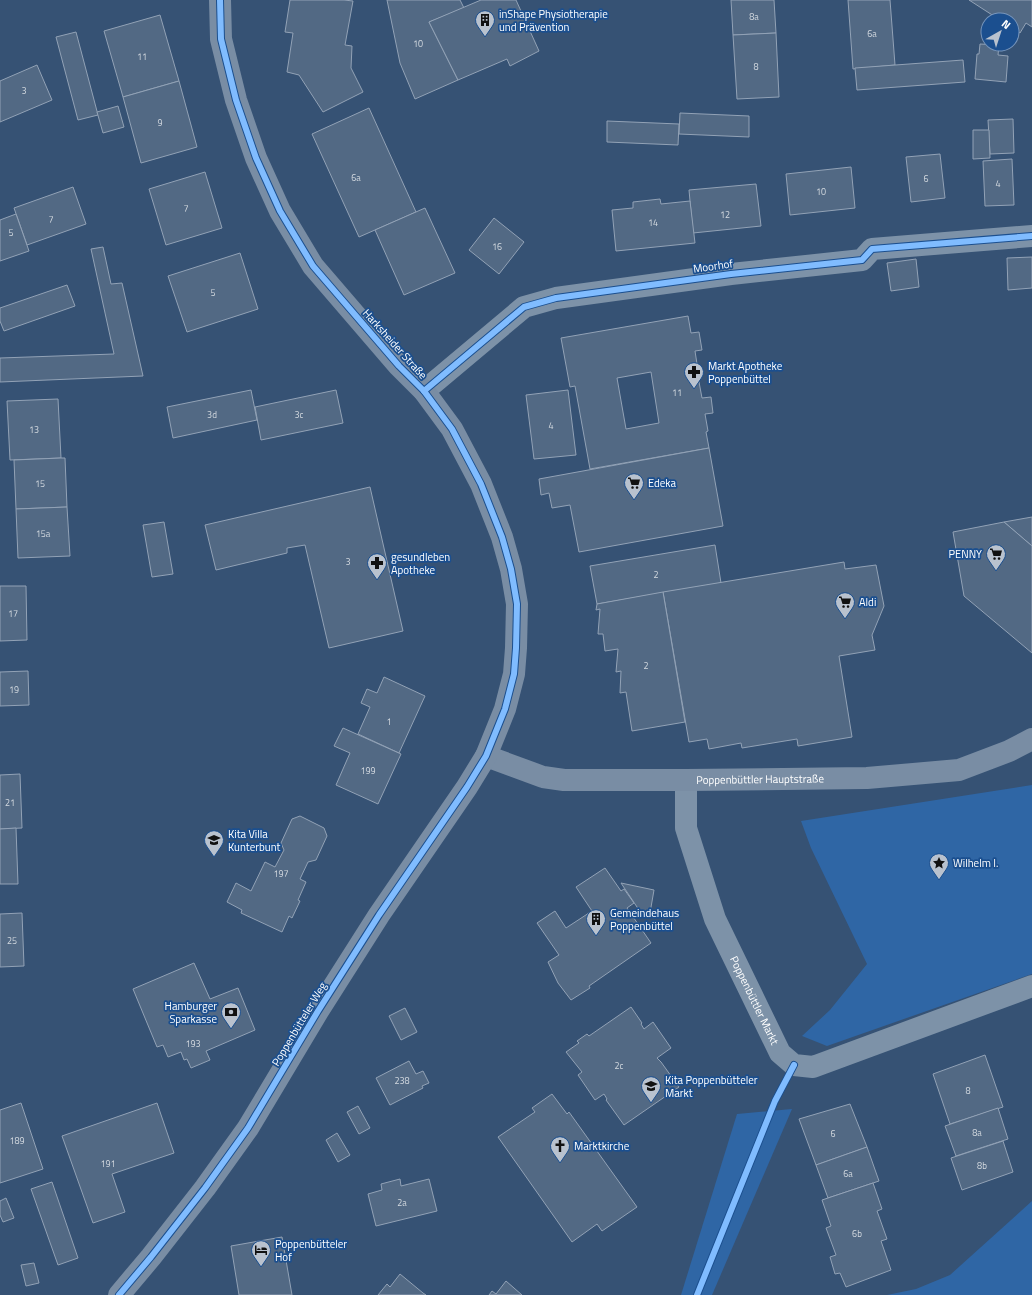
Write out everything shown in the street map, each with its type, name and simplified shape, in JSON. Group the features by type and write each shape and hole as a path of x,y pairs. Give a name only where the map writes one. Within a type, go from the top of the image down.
{"main road":[{"name":"Harksheider Straße","path":"220,0 221,39 236,100 256,158 280,212 313,266 399,366 424,391 452,429 481,484 502,537 511,569 517,604 514,674 505,708 486,756"},
{"name":"Poppenbüttler Hauptstraße","path":"486,756 543,776 564,780 866,778 959,770 1009,751 1032,739"},
{"name":"Poppenbütteler Weg","path":"119,1295 152,1257 205,1188 248,1128 318,1011 371,928 467,787 486,756"}],"street":[{"name":"Moorhof","path":"424,391 524,307 556,298 731,274 862,260 872,249 1032,236"},
{"name":"Poppenbüttler Markt","path":"686,780 686,828 715,919 780,1053 794,1066 813,1067 1032,986"}],"shaded area":[{"path":"1032,785 1032,974 827,1046 802,1036 830,1010 867,964 811,848 801,821"},
{"path":"792,1109 712,1295 681,1295 737,1114"},
{"path":"1032,1201 1032,1295 887,1295 916,1289 950,1275"}],"building":[{"path":"290,0 353,1 345,45 352,46 351,68 363,92 323,112 299,75 287,72 293,33 285,32"},
{"path":"387,0 460,0 464,8 429,22 458,80 415,99 400,63"},
{"name":"inShape Physiotherapie und Prävention","path":"481,0 516,0 539,51 510,66 507,59 458,80 429,22"},
{"path":"731,0 774,0 776,33 733,35"},
{"path":"848,0 890,0 895,65 853,69"},
{"path":"969,0 1032,0 1032,27 1026,23 1020,33 1020,12 988,12"},
{"path":"160,15 179,81 123,97 104,31"},
{"path":"76,32 98,115 78,120 56,37"},
{"path":"776,33 779,97 737,99 733,35"},
{"path":"980,44 980,52 998,52 998,55 1008,56 1006,82 975,79 977,54 979,54"},
{"path":"963,60 965,82 857,90 855,68"},
{"path":"37,65 52,100 0,122 0,81"},
{"path":"179,81 197,147 141,163 123,97"},
{"path":"118,106 124,127 103,133 97,112"},
{"path":"369,108 416,212 359,237 312,134"},
{"path":"680,113 749,116 749,137 679,134"},
{"path":"1013,119 1014,153 990,154 988,120"},
{"path":"607,121 679,124 678,145 607,142"},
{"path":"973,130 989,130 990,158 973,159"},
{"path":"940,154 945,198 911,202 906,157"},
{"path":"1012,159 1014,205 985,206 983,161"},
{"path":"851,167 855,208 790,215 786,174"},
{"path":"205,172 222,228 166,245 149,189"},
{"path":"756,184 761,226 693,233 689,190"},
{"path":"73,187 86,224 27,245 14,208"},
{"path":"660,199 661,204 690,201 695,243 616,251 612,210 633,208 633,202"},
{"path":"425,208 455,273 404,295 375,230"},
{"path":"16,214 29,251 0,261 0,220"},
{"path":"494,218 524,242 499,274 469,250"},
{"path":"103,247 111,284 122,283 143,376 0,382 0,358 114,354 91,249"},
{"path":"240,253 258,309 187,332 168,276"},
{"path":"1032,257 1032,288 1008,290 1007,258"},
{"path":"916,259 919,287 891,291 887,263"},
{"path":"67,285 75,306 4,331 0,321 0,308"},
{"path":"688,316 691,333 699,332 702,350 695,351 697,364 691,365 694,383 699,382 702,398 711,397 713,413 705,414 709,448 590,469 575,386 570,387 561,338","holes":["651,372 659,423 626,429 617,378"]},
{"path":"251,390 257,420 173,438 167,407"},
{"path":"336,390 343,423 261,440 255,407"},
{"path":"568,390 576,455 534,459 526,395"},
{"path":"58,399 61,458 10,460 7,401"},
{"name":"Edeka","path":"709,448 723,526 579,552 570,505 552,508 549,493 541,495 539,479"},
{"path":"65,458 67,507 16,509 14,460"},
{"path":"370,487 403,631 329,648 305,545 287,548 287,553 216,570 205,525"},
{"path":"67,507 70,556 18,558 16,509"},
{"path":"1032,517 1032,546 1004,522"},
{"path":"164,522 173,574 152,577 143,525"},
{"name":"PENNY","path":"1004,522 1032,546 1032,653 964,596 953,532"},
{"path":"715,545 721,583 597,604 590,566"},
{"path":"844,562 845,569 876,565 884,606 872,635 875,650 839,656 852,737 798,746 797,739 742,748 741,743 709,749 707,739 689,742 663,592"},
{"path":"0,586 26,586 27,640 0,641"},
{"path":"663,592 685,722 632,731 626,692 620,693 621,671 616,672 618,649 605,651 603,634 598,634 600,609 596,610 597,604"},
{"path":"28,671 29,705 0,706 0,672"},
{"path":"384,677 425,696 399,753 358,734 370,707 361,703 367,689 377,693"},
{"path":"343,728 401,754 378,804 336,785 350,753 334,746"},
{"path":"20,774 22,828 0,829 0,775"},
{"path":"300,816 324,828 327,836 316,860 308,862 300,879 306,882 298,900 300,901 292,918 289,916 282,932 241,913 242,910 227,902 236,883 251,891 265,862 275,867 284,850 281,843 292,819"},
{"path":"16,828 18,884 0,884 0,829"},
{"name":"Gemeindehaus Poppenbüttel","path":"605,868 621,891 624,889 634,903 627,908 651,943 589,986 590,988 571,1000 558,983 548,962 559,955 537,923 555,911 566,928 592,911 576,887"},
{"path":"621,883 654,890 650,913 639,910"},
{"path":"22,913 24,966 0,967 0,914"},
{"path":"194,963 210,999 238,988 255,1030 206,1051 210,1060 191,1068 187,1059 184,1060 181,1052 168,1057 163,1045 157,1047 133,989"},
{"path":"631,1007 642,1023 641,1024 644,1029 653,1022 671,1048 657,1058 679,1087 624,1125 606,1100 607,1099 604,1094 595,1100 578,1075 582,1072 566,1052 579,1043 577,1041 587,1034 589,1036"},
{"path":"405,1008 417,1032 401,1040 389,1016"},
{"path":"985,1055 1003,1107 950,1124 933,1074"},
{"path":"409,1061 416,1074 423,1071 429,1083 422,1086 423,1088 390,1105 376,1078"},
{"name":"Marktkirche","path":"552,1094 567,1114 569,1112 637,1207 602,1231 597,1224 572,1242 498,1137 535,1112 532,1108"},
{"path":"21,1103 43,1169 0,1183 0,1110"},
{"path":"157,1103 174,1153 112,1174 125,1212 93,1223 62,1136"},
{"path":"850,1104 867,1147 816,1165 799,1119"},
{"path":"358,1106 370,1128 359,1134 347,1112"},
{"path":"998,1108 1008,1139 956,1156 945,1126"},
{"path":"337,1133 350,1155 338,1162 326,1140"},
{"path":"1003,1141 1013,1172 962,1190 951,1158"},
{"path":"867,1147 879,1181 828,1198 816,1165"},
{"path":"400,1179 401,1186 429,1179 437,1211 376,1226 368,1194 382,1190 381,1184"},
{"path":"52,1182 78,1258 58,1265 31,1189"},
{"path":"873,1183 882,1209 877,1211 887,1239 881,1241 891,1270 846,1287 840,1273 835,1274 830,1257 836,1255 826,1228 831,1226 822,1200"},
{"path":"6,1198 14,1218 3,1222 0,1215 0,1201"},
{"name":"Poppenbütteler Hof","path":"282,1237 292,1295 239,1295 231,1246"},
{"path":"34,1263 39,1283 26,1286 21,1265"},
{"path":"400,1274 426,1295 378,1295 387,1284 390,1287"},
{"path":"506,1281 522,1295 489,1295 492,1291 496,1294"}],"cycle path":[{"path":"119,1295 205,1188 248,1128 318,1011 379,915 467,787 486,756 505,709 514,674 517,604 511,569 502,537 481,484 452,429 424,391 399,366 313,266 280,211 256,158 236,100 221,39 220,0"},
{"path":"424,391 524,307 556,298 731,274 862,260 872,249 1032,236"},
{"path":"697,1295 775,1101 794,1065"}],"place":[{"name":"inShape Physiotherapie und Prävention","path":"485,37"},
{"name":"Markt Apotheke Poppenbüttel","path":"694,389"},
{"name":"Edeka","path":"634,500"},
{"name":"PENNY","path":"996,571"},
{"name":"gesundleben Apotheke","path":"377,580"},
{"name":"Aldi","path":"845,619"},
{"name":"Kita Villa Kunterbunt","path":"214,857"},
{"name":"Wilhelm I.","path":"939,880"},
{"name":"Gemeindehaus Poppenbüttel","path":"596,936"},
{"name":"Hamburger Sparkasse","path":"231,1029"},
{"name":"Kita Poppenbütteler Markt","path":"651,1103"},
{"name":"Marktkirche","path":"560,1163"},
{"name":"Poppenbütteler Hof","path":"261,1267"}]}
